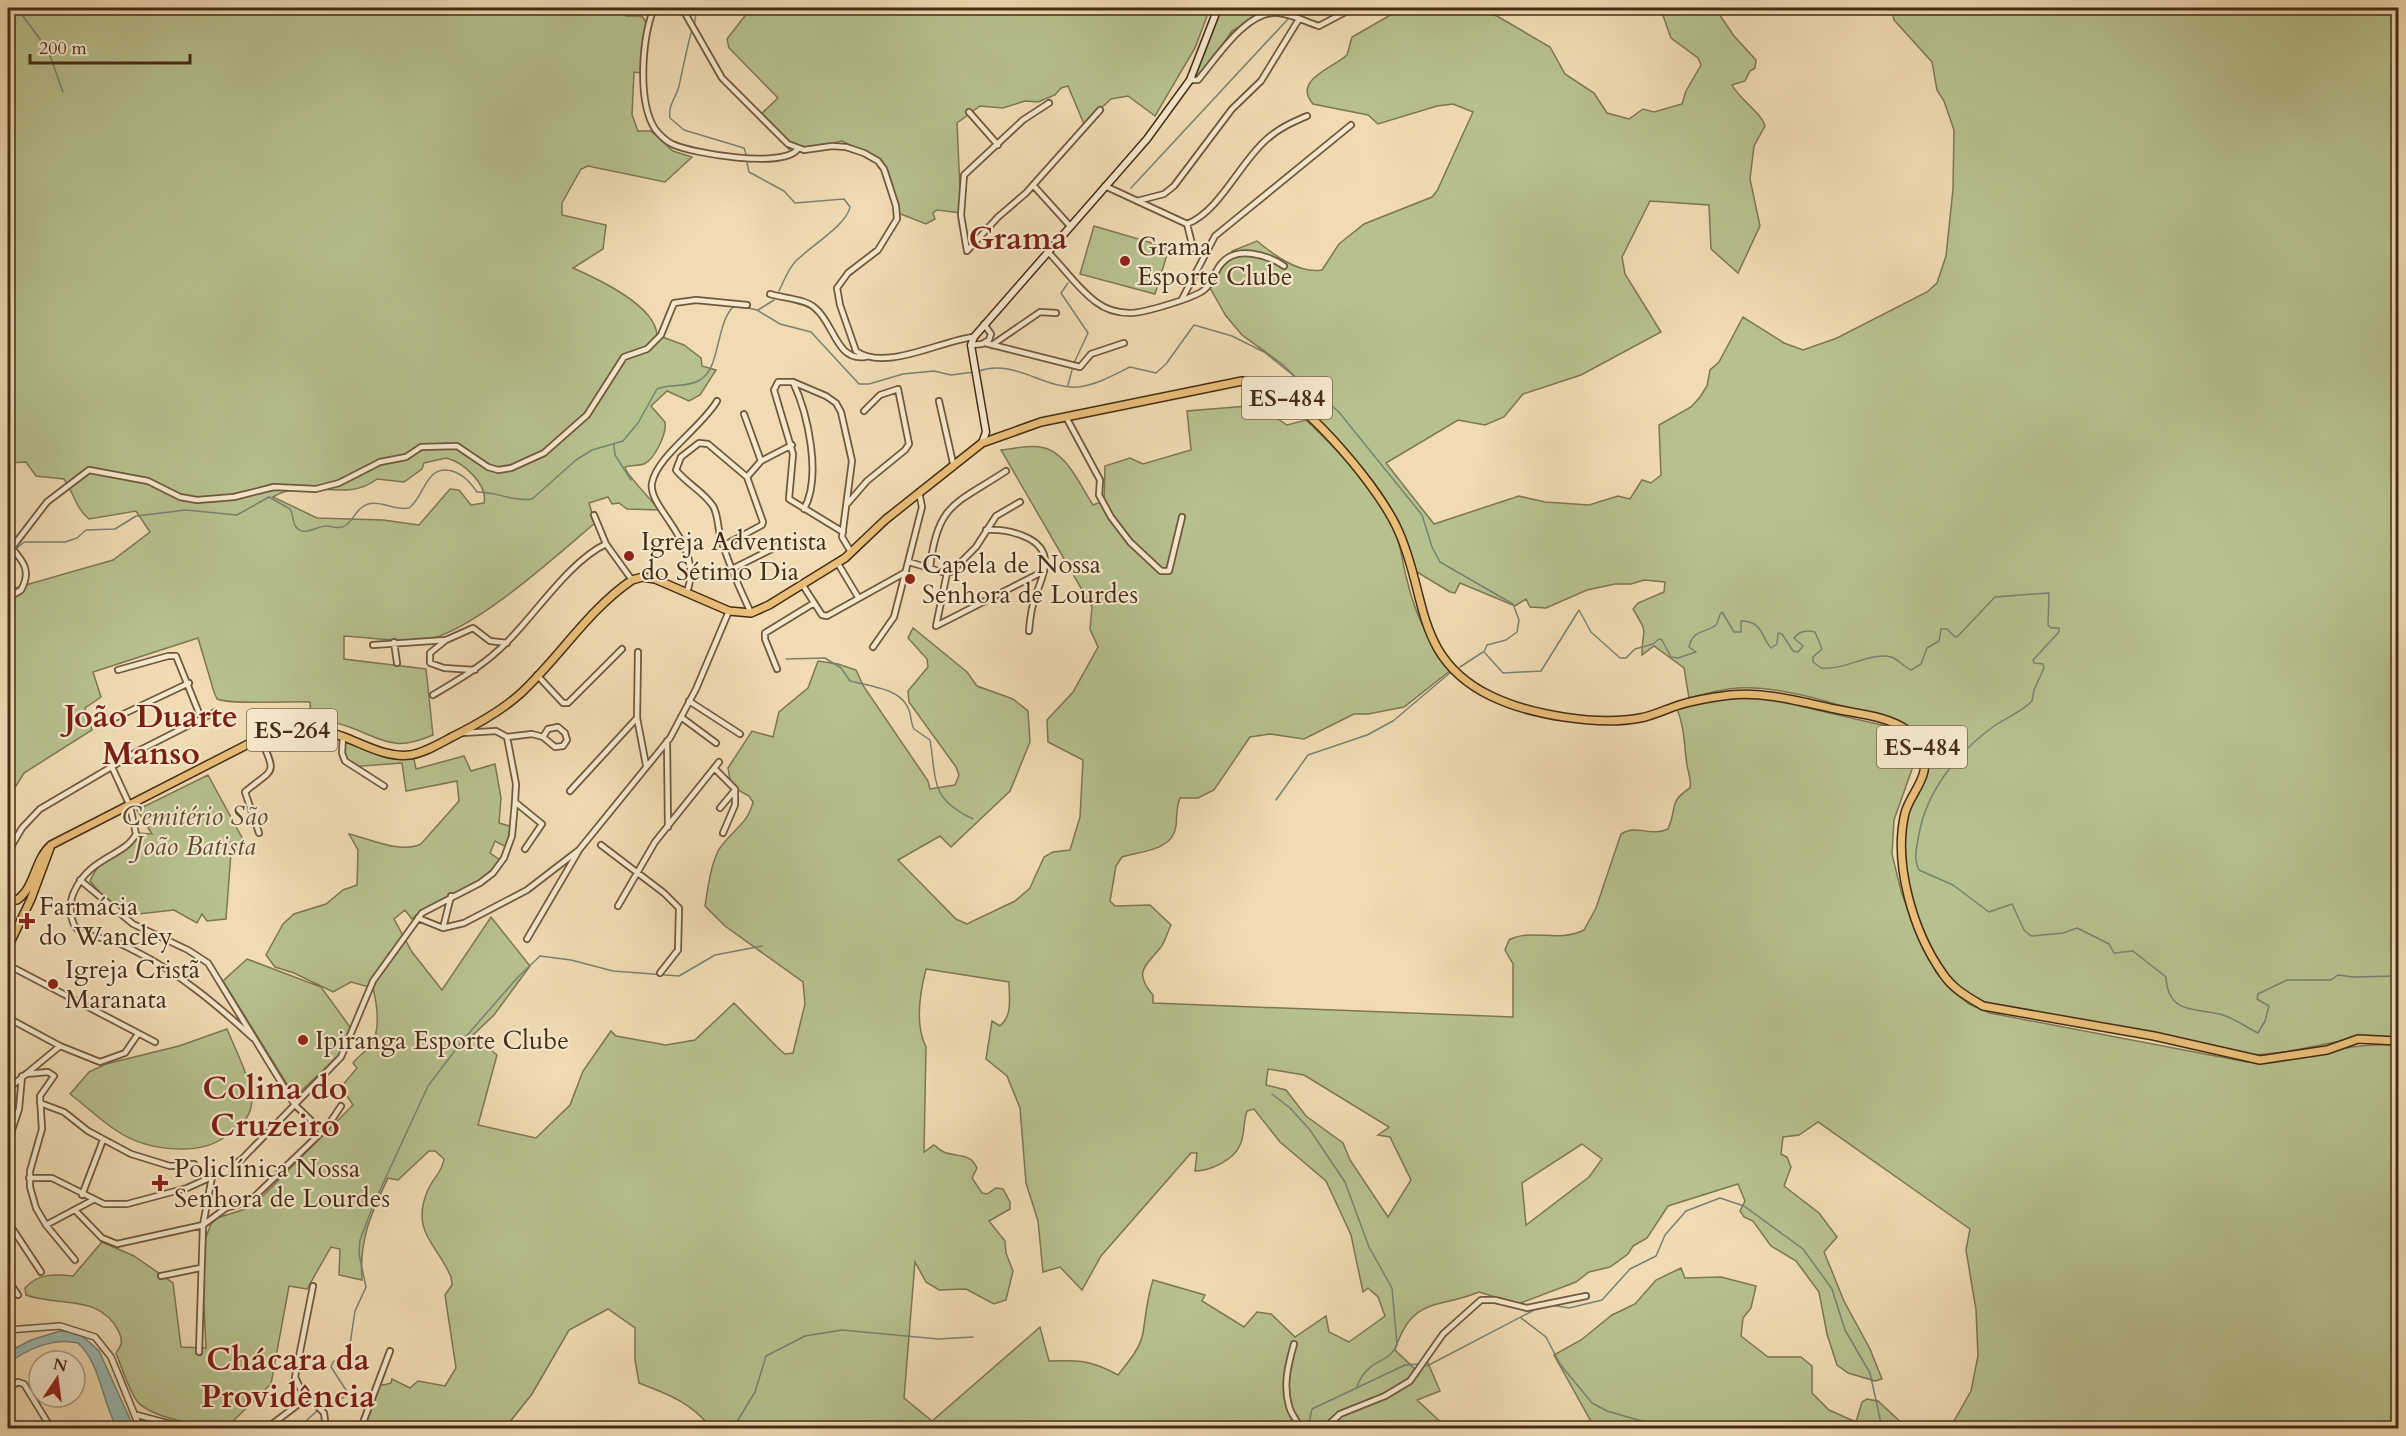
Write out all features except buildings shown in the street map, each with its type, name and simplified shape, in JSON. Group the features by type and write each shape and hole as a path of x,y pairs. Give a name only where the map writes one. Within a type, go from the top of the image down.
{"main road":[{"path":"632,580 649,578 729,611 751,613 851,553 919,492 982,443 986,432 971,345 974,337 1148,139 1190,80 1218,8"},
{"name":"ES-484","path":"982,443 1041,422 1226,383 1258,384 1280,393 1305,414 1375,489 1398,528 1411,561 1428,634 1441,655 1462,676 1491,696 1528,709 1605,721 1640,718 1682,704 1731,695 1756,695 1859,714 1907,730 1921,746 1925,768 1905,812 1901,868 1911,906 1928,949 1944,975 1961,993 1983,1006 2154,1036 2260,1060 2327,1050 2358,1039 2398,1041"},
{"name":"ES-264","path":"51,845 260,738 310,729 343,736 378,751 408,755 462,733 500,710 537,675 580,627 632,580"},
{"path":"17,900 25,893 42,856 51,845"},
{"path":"8,947 51,845"},
{"path":"8,897 17,900"},
{"path":"17,900 22,917"}],"street":[{"path":"654,8 647,42 644,87 646,108 661,135 677,146 758,160 787,157 797,150 840,145 864,153 878,161 884,169 897,219 878,250 848,273 837,288 850,339 856,351 869,356"},
{"path":"682,8 722,78 778,135 797,150"},
{"path":"1190,80 1198,80 1231,37 1257,19 1280,13 1319,26 1353,8"},
{"path":"1137,201 1164,194 1174,186 1232,109 1261,81 1299,19"},
{"path":"1049,103 1023,120 963,178 961,215 968,251 998,217 1033,185 1100,110"},
{"path":"969,112 998,145"},
{"path":"1105,186 1187,224 1196,221 1266,140 1285,126 1307,116"},
{"path":"1182,299 1215,236 1351,125"},
{"path":"1033,185 1070,226"},
{"path":"1187,224 1192,248 1206,253"},
{"path":"1048,252 1097,303 1115,312 1132,313 1202,292 1214,282 1221,263 1234,255 1254,254 1272,258 1284,266"},
{"path":"770,294 815,308 846,353 855,358 908,354 974,337"},
{"path":"8,598 21,590 25,580 24,562 10,548 47,502 89,470 148,480 180,497 197,500 234,496 273,487 316,489 339,483 380,462 406,457 421,447 458,447 480,463 496,470 519,466 544,453 587,415 624,357 647,349 661,335 674,303 696,300 747,305"},
{"path":"992,345 1042,311 1056,313"},
{"path":"984,324 991,336 985,343"},
{"path":"971,345 985,343 1080,367 1091,354 1124,343"},
{"path":"843,532 788,497 793,459 792,445 774,387 778,382 790,382 831,398 840,409 852,461 843,532 843,540 851,553"},
{"path":"790,382 805,412 810,445 811,488 804,509"},
{"path":"848,503 863,484 905,450 909,444 898,389 880,395 864,411"},
{"path":"687,592 692,568 678,533 652,493 651,485 656,472 685,438 706,418 717,401"},
{"path":"939,401 954,463"},
{"path":"744,414 761,461"},
{"path":"1066,417 1100,480 1099,495 1111,517 1130,543 1161,571 1169,571 1182,517"},
{"path":"723,546 763,524 747,477 708,444 697,444 681,457 676,470 711,504 718,518 723,546 751,613"},
{"path":"747,477 761,461 792,445"},
{"path":"930,568 935,537 942,518 969,493 1006,471"},
{"path":"873,647 894,617 923,501 919,492"},
{"path":"909,562 947,573 958,567 976,547 996,516 1020,502"},
{"path":"594,515 606,544 632,580"},
{"path":"986,530 1017,533 1028,538 1044,555 1044,571 1030,611 1029,631"},
{"path":"732,569 786,542"},
{"path":"433,695 476,670 507,643 582,560 606,544"},
{"path":"837,562 858,597"},
{"path":"947,573 936,626 1044,571"},
{"path":"802,584 822,615 827,616 858,597 906,573"},
{"path":"777,669 765,639 765,633 814,603"},
{"path":"527,939 579,850 667,741 689,701 729,611"},
{"path":"476,670 444,668 430,663 430,653 446,640 473,628 490,640 507,643"},
{"path":"373,645 446,640"},
{"path":"394,642 397,663"},
{"path":"537,675 563,703 568,703 622,649"},
{"path":"638,652 637,717 646,765"},
{"path":"118,670 168,656 177,657 201,718"},
{"path":"90,721 115,718 189,683"},
{"path":"689,701 740,734"},
{"path":"8,852 34,813 112,767 215,712"},
{"path":"570,791 637,717"},
{"path":"681,717 716,743"},
{"path":"462,733 496,731 507,737 528,733 543,737 558,747 564,745 567,738 564,731 558,727 548,729 543,737"},
{"path":"343,736 342,753 345,761 384,786"},
{"path":"30,1178 56,1179 82,1195 104,1204 127,1204 164,1195 235,1166 341,1057 373,981 418,918 428,908 480,884 499,865 512,836 515,802 516,784 507,737"},
{"path":"259,833 244,792 264,779 271,769 271,760 260,738"},
{"path":"667,741 668,827"},
{"path":"618,906 655,842 719,762"},
{"path":"112,767 130,806 137,828 135,838 100,860 80,880 71,901 72,918 77,929 112,940 161,964 202,993 253,1038"},
{"path":"715,769 735,789 735,805 723,833"},
{"path":"720,808 735,789"},
{"path":"515,802 542,824 525,849"},
{"path":"601,845 664,892 679,910 678,950 660,973"},
{"path":"418,918 443,928 464,923 516,897 579,850"},
{"path":"80,880 133,924 188,950 208,963 295,1105 323,1132"},
{"path":"443,928 452,896"},
{"path":"8,965 155,1042"},
{"path":"8,1018 94,1061 103,1062 120,1057 138,1034"},
{"path":"8,1089 60,1046"},
{"path":"24,1075 48,1072 54,1076 42,1092 40,1103 43,1124 30,1178 32,1195 46,1225 75,1260"},
{"path":"8,1142 17,1115 24,1075"},
{"path":"40,1103 64,1112 103,1140 131,1154 166,1166 194,1164"},
{"path":"75,1210 102,1238 117,1244 203,1225 226,1208 250,1201 323,1132 341,1106"},
{"path":"82,1195 103,1140"},
{"path":"199,1352 203,1225 212,1177"},
{"path":"46,1225 93,1200"},
{"path":"8,1222 41,1272"},
{"path":"160,1276 200,1268"},
{"path":"8,1280 18,1295"},
{"path":"313,1286 295,1372 297,1383 324,1413 326,1428"},
{"path":"1325,1428 1340,1414 1385,1396 1410,1381 1443,1334 1481,1300 1495,1300 1527,1308 1586,1296"},
{"path":"8,1330 60,1326 95,1337 107,1349 137,1415 140,1428"},
{"path":"1294,1344 1286,1376 1287,1394 1290,1408 1299,1428"},
{"path":"361,1428 390,1351"},
{"path":"8,1388 18,1382 25,1385 51,1428"},
{"path":"267,1428 308,1397"},
{"path":"137,1415 186,1428"}],"green space":[{"path":"8,8 617,8 626,16 642,16 647,24 641,73 634,72 632,115 638,131 651,131 673,151 692,157 665,182 588,166 581,169 562,203 562,215 606,225 603,249 573,268 624,294 647,313 654,324 657,335 684,345 701,358 702,366 716,370 700,395 689,401 667,391 651,406 665,422 662,439 648,461 642,465 625,467 659,510 627,509 619,503 612,504 608,497 589,503 595,523 490,608 445,634 417,641 344,636 344,659 426,669 433,735 410,743 392,743 342,725 311,718 310,702 247,702 217,699 198,638 93,672 101,697 85,708 92,730 24,773 8,799 8,590 113,560 150,532 136,511 89,519 81,510 64,479 36,476 26,462 8,463","holes":["446,458 467,469 478,481 484,496 484,503 471,505 459,490 450,489 419,525 383,520 317,518 273,497 286,491 299,489 352,489 365,486 377,479 404,482 422,469 424,463"]},
{"path":"751,8 1210,8 1195,48 1155,116 1128,96 1111,99 1084,124 1068,86 1061,88 1055,95 1038,102 1025,101 1003,108 980,106 957,123 961,213 937,210 933,213 935,219 926,224 898,213 877,158 842,141 792,153 760,115 778,98 729,48 727,39"},
{"path":"1219,8 1249,8 1254,19 1232,31 1211,61 1186,87 1205,52"},
{"path":"1414,8 1467,8 1497,16 1550,47 1565,74 1594,93 1607,113 1629,119 1643,109 1654,112 1682,104 1686,91 1701,65 1698,58 1671,38 1661,10 1666,8 1715,8 1734,36 1756,60 1755,68 1750,71 1745,81 1732,85 1765,126 1754,146 1750,179 1760,226 1738,273 1711,249 1709,205 1650,201 1622,257 1625,274 1661,332 1581,375 1523,394 1504,417 1485,425 1458,420 1386,463 1434,524 1519,496 1545,502 1589,505 1618,496 1630,499 1642,480 1651,483 1661,475 1659,425 1691,407 1700,397 1707,386 1710,370 1719,362 1743,317 1784,343 1803,350 1837,338 1927,292 1937,283 1946,256 1953,189 1954,130 1944,101 1937,90 1932,62 1894,20 1891,8 2398,8 2398,1037 2360,1038 2285,1052 2247,1055 1999,1007 1976,998 1955,983 1944,969 1923,929 1907,882 1901,838 1902,820 1919,783 1922,767 1920,752 1911,731 1849,708 1780,691 1738,688 1689,698 1684,668 1654,646 1642,655 1644,631 1633,609 1638,603 1664,592 1665,582 1644,580 1587,590 1546,608 1530,607 1526,599 1515,606 1460,583 1455,593 1450,592 1412,569 1405,541 1383,495 1333,437 1293,400 1311,392 1282,364 1242,335 1226,316 1210,288 1232,251 1257,241 1296,266 1322,270 1339,244 1364,224 1432,197 1437,191 1473,112 1453,104 1437,106 1378,124 1368,115 1313,104 1308,96 1307,88 1311,81 1347,55 1352,37 1394,13"},
{"name":"Grama Esporte Clube","path":"1094,226 1169,248 1155,294 1080,274"},
{"path":"1248,406 1272,415 1287,425 1306,420 1366,483 1385,511 1398,539 1410,593 1418,616 1429,639 1451,670 1404,707 1368,714 1354,714 1304,739 1270,734 1250,737 1214,790 1198,798 1180,798 1174,834 1169,841 1155,849 1122,857 1116,866 1110,901 1115,906 1150,905 1171,925 1162,945 1144,969 1143,980 1153,995 1153,1003 1513,1017 1513,964 1505,950 1509,940 1526,935 1565,935 1584,930 1596,908 1621,834 1632,830 1656,832 1668,829 1678,798 1690,788 1683,730 1677,709 1732,696 1761,697 1890,727 1906,737 1916,758 1894,820 1892,854 1901,891 1915,929 1936,972 1951,990 1969,1004 1990,1013 2247,1062 2285,1059 2360,1046 2398,1045 2398,1428 1950,1428 1971,1391 1978,1356 1976,1310 1966,1250 1970,1229 1818,1122 1799,1135 1783,1137 1781,1154 1787,1157 1791,1167 1784,1186 1819,1213 1837,1237 1824,1252 1844,1301 1870,1349 1882,1379 1875,1381 1848,1373 1837,1365 1827,1334 1819,1292 1796,1261 1771,1246 1753,1221 1744,1217 1740,1211 1745,1201 1738,1184 1668,1206 1647,1238 1633,1246 1628,1254 1610,1267 1589,1272 1576,1282 1518,1304 1479,1292 1418,1312 1402,1333 1395,1350 1416,1370 1425,1356 1440,1391 1417,1400 1447,1428 711,1428 688,1406 670,1395 639,1383 635,1360 635,1328 608,1309 569,1330 532,1394 505,1428 360,1428 376,1383 384,1385 391,1383 392,1379 410,1388 418,1381 445,1386 456,1368 445,1295 452,1285 451,1277 428,1237 422,1218 427,1192 444,1159 435,1151 429,1151 398,1180 388,1178 376,1203 364,1239 362,1280 339,1275 340,1249 331,1247 307,1289 289,1286 271,1384 232,1422 231,1428 181,1421 154,1413 144,1407 134,1396 116,1353 121,1345 121,1338 111,1320 101,1311 89,1306 26,1295 25,1288 41,1277 73,1276 102,1242 134,1256 173,1283 181,1347 206,1348 202,1269 205,1240 211,1224 217,1218 252,1207 353,1105 341,1087 357,1068 353,1063 374,1039 377,1017 373,988 351,982 333,992 294,973 275,967 266,955 283,924 294,914 326,904 343,890 357,885 358,850 349,834 385,845 413,847 421,844 459,801 457,781 406,791 402,763 349,767 344,752 343,735 377,752 413,754 416,769 464,756 471,771 495,764 501,798 499,823 513,827 508,848 495,841 490,853 500,860 483,878 434,904 412,919 405,910 394,919 412,952 442,990 491,917 530,966 494,1015 473,1035 497,1055 478,1125 536,1138 570,1105 583,1071 611,1031 616,1036 666,1045 695,1040 734,1003 785,1054 793,1053 805,1004 803,982 725,926 705,906 711,871 718,851 743,823 753,802 749,796 731,786 728,768 752,731 773,737 779,712 808,688 818,661 856,670 864,687 928,781 930,789 955,785 959,775 956,767 909,702 908,691 928,667 927,659 908,638 913,628 967,672 977,686 1013,699 1028,711 1030,742 1010,791 951,847 940,836 898,860 956,919 967,924 1015,901 1030,888 1044,857 1053,852 1070,850 1080,817 1083,760 1048,742 1047,720 1073,692 1098,647 1090,629 1092,607 1001,450 1031,446 1049,450 1065,461 1093,505 1104,501 1105,466 1130,458 1143,464 1191,450 1187,411","holes":["926,969 1009,982 1009,1011 1000,1026 992,1021 986,1059 1007,1076 1020,1108 1026,1183 1038,1221 1043,1272 1060,1267 1082,1290 1101,1256 1191,1153 1197,1153 1195,1171 1214,1167 1233,1155 1242,1141 1247,1111 1254,1109 1280,1142 1326,1181 1351,1235 1363,1292 1368,1288 1378,1297 1385,1316 1349,1342 1329,1332 1326,1316 1295,1337 1271,1314 1257,1312 1244,1327 1202,1301 1205,1295 1153,1280 1141,1339 1133,1355 1118,1375 1085,1362 1049,1361 1040,1327 932,1421 904,1398 915,1262 926,1282 939,1290 966,1289 994,1304 1006,1300 1013,1271 1006,1253 1005,1241 989,1221 1010,1209 1010,1202 1003,1189 996,1188 987,1194 982,1193 972,1178 977,1168 966,1157 946,1153 934,1145 924,1152 926,1047 921,1029 920,998","1268,1069 1304,1075 1389,1127 1378,1135 1390,1137 1411,1180 1388,1217 1350,1160 1343,1143 1306,1116 1286,1090 1266,1085","1582,1144 1602,1159 1589,1177 1526,1225 1522,1183"]},
{"name":"Cemitério São João Batista","path":"208,775 246,845 231,853 226,919 207,921 202,914 197,923 174,910 129,915 107,901 90,881 105,860 138,833 152,834 137,810"},
{"name":"Ipiranga Esporte Clube","path":"247,959 321,987 350,1027 341,1053 295,1097 223,981"},
{"path":"227,1029 247,1079 252,1099 247,1117 241,1125 213,1143 186,1149 171,1149 142,1143 117,1131 70,1094 89,1072 106,1064 179,1046"},
{"path":"1681,1268 1685,1278 1721,1277 1756,1286 1751,1308 1743,1318 1741,1336 1768,1357 1801,1357 1812,1366 1812,1393 1829,1410 1856,1422 1862,1402 1867,1399 1878,1401 1907,1428 1589,1428 1593,1425 1554,1355 1581,1340 1612,1315 1635,1304 1656,1280"}],"water":[{"path":"60,1331 79,1333 99,1351 134,1428 117,1428 87,1349 83,1349 78,1343 50,1343 27,1349 27,1352 8,1364 8,1352 31,1340"}],"waterway":[{"path":"17,8 48,50 63,92"},
{"path":"694,26 697,8"},
{"path":"1293,14 1300,8"},
{"path":"1131,188 1288,19"},
{"path":"691,33 679,86 670,109 670,118 684,130 744,148 746,154"},
{"path":"747,163 749,172 784,191 795,203 844,199 850,207 842,221 795,262 779,291"},
{"path":"1068,283 1061,293 1088,333 1074,363"},
{"path":"758,310 774,300"},
{"path":"16,549 24,542 65,542 77,538 86,530 115,529 136,516 186,510 237,515 269,497 290,509 299,530 307,531 322,526 340,528 368,504 378,503 409,508 431,477 443,470 460,475 477,492 525,500 532,499 576,460 592,450 623,441 638,423 657,389 693,383 705,376 711,368 727,315 733,307 738,306"},
{"path":"743,307 757,310 780,324 811,332 859,384 869,384 903,374 934,371 951,375 974,372"},
{"path":"979,371 1004,368 1066,387 1085,386 1098,382 1130,367 1156,373 1166,364 1194,325 1232,336 1264,352 1338,411 1422,515 1432,547 1440,562 1513,604 1519,620 1517,632 1506,640 1487,645 1484,652"},
{"path":"1068,385 1072,370"},
{"path":"614,445 615,455 631,480"},
{"path":"1485,653 1503,673 1541,671 1579,610 1591,632 1620,658 1626,658 1635,649 1653,644 1659,639 1662,640 1671,657 1678,658 1696,652 1689,647 1691,641 1700,632 1716,625 1722,612 1734,632 1741,632 1741,621 1754,624 1771,648 1777,644 1778,633 1782,634 1793,651 1798,652 1803,646 1794,638 1803,632 1815,632 1822,649 1813,657 1813,662 1821,668 1839,667 1884,656 1894,658 1911,670 1921,664 1927,648 1939,641 1941,629 1947,629 1955,637 1958,636 1995,597 2049,593 2048,625 2051,628 2059,628 2059,632 2033,660 2034,663 2043,664 2044,668 2034,690 2032,701 1981,736 1946,773 1929,802 1923,818 1916,852 1919,870 1953,885 1989,912 2012,904 2024,930 2031,936 2063,933 2077,928 2109,944 2114,953 2133,951 2166,977 2168,990 2178,1004 2194,1010 2223,1015 2258,1033 2265,1021 2269,1006 2257,999 2258,994 2287,980 2331,980 2338,975 2398,976"},
{"path":"1460,667 1483,652"},
{"path":"786,659 825,658 841,668 850,681 890,691 903,700 909,709 914,729 930,740 935,778 942,796 949,804 973,819"},
{"path":"1276,800 1308,755 1367,735 1393,721 1451,672"},
{"path":"325,1407 346,1396 346,1390 331,1367 333,1362 349,1351 355,1311 366,1287 359,1254 360,1240 374,1203 428,1086 463,1040 517,978 540,956 571,960 613,971 679,976 715,955 762,946"},
{"path":"1272,1094 1290,1108 1310,1130 1345,1182 1369,1247 1392,1288 1397,1345 1389,1356 1367,1370 1357,1386"},
{"path":"1551,1305 1569,1308 1602,1300 1630,1269 1656,1256 1665,1235 1686,1211 1720,1198 1744,1206 1803,1249 1832,1289 1845,1330 1870,1373 1882,1428"},
{"path":"1427,1366 1538,1308"},
{"path":"1521,1318 1546,1337 1560,1364 1592,1403 1607,1411 1666,1428"},
{"path":"733,1428 755,1392 766,1356 805,1336 842,1330 938,1339 973,1337"},
{"path":"1308,1428 1312,1409 1405,1365 1419,1364"},
{"path":"298,1428 317,1411"}],"place":[{"name":"Grama Esporte Clube","path":"1125,261"},
{"name":"Igreja Adventista do Sétimo Dia","path":"629,556"},
{"name":"Capela de Nossa Senhora de Lourdes","path":"910,579"},
{"name":"Farmácia do Wancley","path":"27,921"},
{"name":"Igreja Cristã Maranata","path":"53,984"},
{"name":"Ipiranga Esporte Clube","path":"303,1040"},
{"name":"Policlínica Nossa Senhora de Lourdes","path":"160,1183"}],"district":[{"name":"Grama","path":"1018,238"},
{"name":"João Duarte Manso","path":"151,734"},
{"name":"Colina do Cruzeiro","path":"275,1106"},
{"name":"Chácara da Providência","path":"288,1378"}]}
